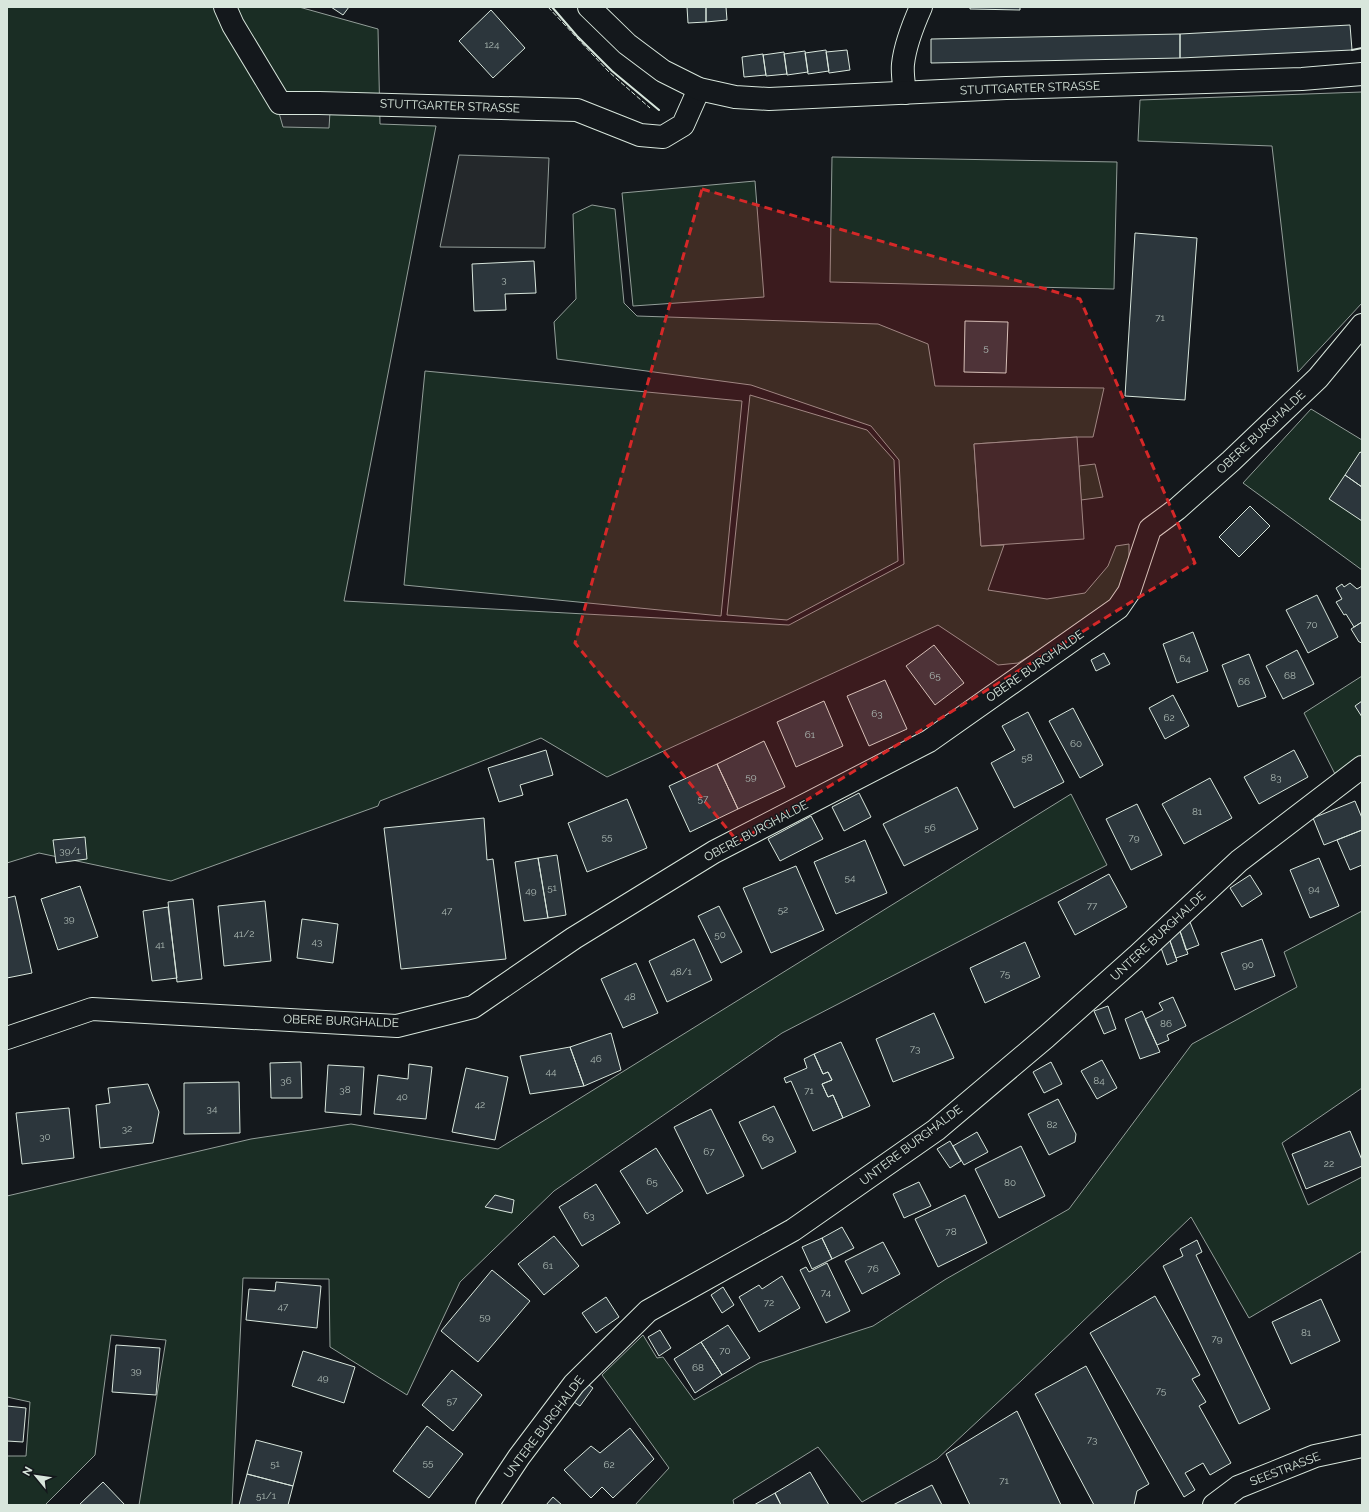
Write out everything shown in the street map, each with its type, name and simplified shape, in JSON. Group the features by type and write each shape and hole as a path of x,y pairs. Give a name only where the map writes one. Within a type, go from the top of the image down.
{"street":[{"name":"STUTTGARTER STRASSE","path":"224,7 280,103 577,110 640,135 663,137 683,125 699,89"},
{"name":"STUTTGARTER STRASSE","path":"589,7 627,44 663,71 699,89 735,97 769,99 1006,88 1302,79 1362,74"},
{"path":"905,93 903,66 905,52 914,23 921,7"},
{"name":"OBERE BURGHALDE","path":"7,1038 92,1009 397,1026 473,1007 574,938 714,852 929,741 1118,608 1129,592 1150,528 1177,508 1231,460 1318,378 1362,325"},
{"name":"UNTERE BURGHALDE","path":"487,1505 519,1457 574,1384 648,1311 793,1230 936,1130 1046,1037 1137,956 1239,861 1362,767"},
{"name":"SEESTRASSE","path":"1214,1505 1238,1487 1315,1456 1362,1446"}],"highlighted area":[{"path":"702,189 1080,299 1195,563 738,842 575,643"}],"green space":[{"path":"7,7 299,7 378,29 380,124 436,126 344,601 789,625 904,564 899,460 871,426 751,385 557,359 554,322 576,299 573,214 592,205 615,209 624,303 637,316 878,324 928,344 935,386 1104,388 1093,437 974,444 981,546 1004,545 988,590 1047,599 1085,593 1108,566 1116,546 1129,544 1129,580 1098,614 1018,663 998,665 938,625 607,777 541,738 380,801 378,806 171,881 39,853 7,863"},
{"path":"1362,92 1362,303 1298,372 1272,146 1138,141 1140,100"},
{"path":"832,157 1117,162 1114,289 830,282"},
{"path":"755,181 764,297 633,306 622,193"},
{"path":"425,371 742,401 721,616 404,585"},
{"path":"750,395 867,430 894,460 898,561 787,620 727,615"},
{"path":"1311,409 1362,440 1362,570 1243,483"},
{"path":"1095,464 1103,497 1081,500 1079,466"},
{"path":"1362,676 1362,758 1337,778 1304,713"},
{"path":"1071,794 1107,865 782,1033 554,1191 460,1282 407,1395 330,1347 329,1279 243,1278 232,1505 139,1505 166,1340 111,1335 95,1455 45,1505 7,1505 7,1456 26,1456 30,1402 7,1397 7,1196 251,1139 351,1124 498,1149"},
{"path":"1362,911 1362,1088 1282,1143 1308,1205 1362,1177 1362,1251 1249,1318 1191,1217 1022,1380 937,1459 862,1502 818,1447 733,1500 734,1505 635,1505 669,1468 602,1375 643,1335 657,1358 663,1357 694,1400 759,1363 873,1326 946,1279 1069,1209 1192,1044 1297,987 1284,952"}],"shaded area":[{"path":"330,112 329,128 283,127 279,113"},
{"path":"459,155 549,158 545,248 440,247"},
{"path":"1077,437 1084,539 981,546 974,444"}],"building":[{"path":"331,7 349,7 343,15"},
{"path":"687,7 706,7 706,22 688,23"},
{"path":"706,7 726,7 727,20 706,22"},
{"path":"970,7 1020,7 1020,10 970,9"},
{"path":"491,10 525,48 493,78 459,41"},
{"path":"1350,25 1352,50 1180,58 1180,34"},
{"path":"1180,34 1180,58 931,63 931,39"},
{"path":"826,50 829,71 808,74 805,53"},
{"path":"847,50 850,70 829,73 826,52"},
{"path":"805,51 808,72 787,75 784,54"},
{"path":"784,52 787,74 766,76 763,55"},
{"path":"763,54 766,75 744,77 742,57"},
{"path":"1135,233 1197,238 1185,400 1125,396"},
{"path":"534,261 536,293 505,294 506,310 474,311 472,264"},
{"path":"965,321 1008,322 1006,373 964,372"},
{"path":"1360,452 1362,453 1362,487 1345,475"},
{"path":"1345,475 1362,487 1362,521 1329,499"},
{"path":"1250,506 1270,526 1239,557 1219,537"},
{"path":"1350,583 1357,589 1362,586 1362,622 1354,627 1336,602 1342,599 1336,588 1342,584 1344,587"},
{"path":"1317,595 1338,637 1308,653 1286,610"},
{"path":"1362,622 1362,644 1359,642 1351,629"},
{"path":"1193,632 1208,671 1177,683 1163,644"},
{"path":"934,645 964,683 935,705 906,666"},
{"path":"1297,650 1314,684 1283,699 1266,666"},
{"path":"1104,653 1110,664 1096,671 1091,660"},
{"path":"1249,654 1266,697 1238,707 1222,665"},
{"path":"885,680 907,729 869,746 847,696"},
{"path":"1173,695 1189,726 1165,739 1149,708"},
{"path":"824,701 843,746 796,767 777,722"},
{"path":"1362,701 1362,717 1355,706"},
{"path":"1073,708 1103,765 1080,778 1049,721"},
{"path":"1028,712 1064,782 1014,808 991,763 1015,750 1002,726"},
{"path":"764,741 785,787 738,809 717,764"},
{"path":"546,750 553,775 520,785 523,795 499,802 488,768"},
{"path":"1294,750 1308,777 1259,804 1244,777"},
{"path":"717,764 738,809 690,832 669,786"},
{"path":"1210,778 1232,818 1184,844 1162,804"},
{"path":"957,787 978,829 904,866 883,824"},
{"path":"859,793 871,817 844,831 832,807"},
{"path":"627,799 647,848 587,872 568,823"},
{"path":"1355,801 1362,818 1362,830 1324,845 1313,818"},
{"path":"1137,804 1162,855 1131,870 1106,819"},
{"path":"811,816 823,839 780,861 768,839"},
{"path":"484,818 487,860 493,859 506,959 401,969 384,828"},
{"path":"1362,830 1362,865 1350,870 1337,840"},
{"path":"85,837 87,859 56,863 53,840"},
{"path":"865,840 887,893 836,914 814,862"},
{"path":"557,855 566,915 548,918 538,858"},
{"path":"538,858 548,918 524,921 515,862"},
{"path":"1319,858 1339,906 1310,918 1290,870"},
{"path":"796,866 824,930 771,953 743,888"},
{"path":"1109,874 1127,907 1075,935 1058,902"},
{"path":"1250,875 1262,894 1242,907 1230,888"},
{"path":"80,886 98,937 58,950 41,899"},
{"path":"15,896 32,973 7,978 7,898"},
{"path":"193,899 202,979 177,982 168,902"},
{"path":"265,901 271,961 224,966 218,906"},
{"path":"719,906 742,952 721,963 698,916"},
{"path":"168,907 177,978 152,981 143,911"},
{"path":"302,919 338,924 333,963 297,958"},
{"path":"1190,922 1199,945 1186,950 1179,928"},
{"path":"1179,928 1188,954 1176,958 1169,938"},
{"path":"1169,938 1177,961 1167,965 1159,942"},
{"path":"694,939 712,980 667,1002 649,961"},
{"path":"1262,939 1275,976 1235,990 1221,953"},
{"path":"1025,942 1040,977 985,1003 970,968"},
{"path":"636,963 658,1013 623,1028 601,979"},
{"path":"1173,997 1186,1026 1167,1035 1169,1040 1157,1045 1145,1019 1163,1010 1159,1003"},
{"path":"1108,1006 1116,1029 1104,1034 1094,1011"},
{"path":"1142,1011 1160,1052 1140,1059 1125,1019"},
{"path":"934,1013 954,1058 893,1082 876,1039"},
{"path":"611,1033 621,1070 584,1086 570,1047"},
{"path":"841,1042 870,1106 843,1118 833,1095 828,1097 822,1084 832,1080 828,1072 823,1074 814,1054"},
{"path":"570,1047 584,1086 530,1094 520,1056"},
{"path":"814,1054 823,1074 828,1072 832,1080 822,1084 828,1097 833,1095 843,1118 813,1131 791,1081 786,1083 784,1078 807,1068 804,1059"},
{"path":"1102,1060 1117,1088 1097,1099 1081,1071"},
{"path":"301,1062 302,1098 271,1098 270,1063"},
{"path":"1051,1062 1062,1084 1044,1093 1033,1072"},
{"path":"409,1064 432,1067 426,1119 374,1114 378,1075 408,1079"},
{"path":"328,1065 364,1067 361,1115 325,1112"},
{"path":"466,1068 508,1077 495,1140 452,1132"},
{"path":"239,1082 240,1133 184,1134 184,1083"},
{"path":"148,1084 159,1112 153,1143 100,1148 96,1105 110,1103 108,1088"},
{"path":"1058,1099 1076,1134 1075,1142 1049,1155 1028,1114"},
{"path":"774,1106 796,1152 762,1169 739,1122"},
{"path":"69,1108 74,1158 22,1164 16,1113"},
{"path":"711,1109 744,1176 707,1194 674,1127"},
{"path":"1350,1131 1362,1160 1362,1166 1306,1189 1292,1154"},
{"path":"977,1132 988,1152 964,1165 953,1146"},
{"path":"950,1141 961,1161 950,1168 937,1149"},
{"path":"1021,1146 1045,1196 999,1218 975,1169"},
{"path":"656,1148 683,1191 647,1214 620,1171"},
{"path":"919,1182 931,1206 904,1218 893,1194"},
{"path":"596,1184 620,1223 582,1246 559,1207"},
{"path":"495,1195 514,1200 512,1213 485,1207"},
{"path":"965,1195 987,1243 938,1267 915,1219"},
{"path":"842,1227 854,1248 832,1259 822,1238"},
{"path":"554,1236 579,1266 544,1295 518,1264"},
{"path":"822,1238 832,1259 812,1269 802,1247"},
{"path":"1197,1240 1202,1252 1196,1255 1270,1409 1239,1424 1163,1266 1183,1256 1180,1249"},
{"path":"883,1242 900,1274 862,1294 845,1261"},
{"path":"827,1263 850,1311 826,1323 800,1270 806,1267 809,1272"},
{"path":"492,1270 530,1301 478,1362 441,1331"},
{"path":"782,1276 800,1308 759,1332 739,1297 759,1285 762,1289"},
{"path":"276,1282 321,1286 317,1328 246,1320 249,1289 275,1291"},
{"path":"723,1287 734,1305 722,1313 711,1295"},
{"path":"1155,1296 1200,1375 1192,1379 1206,1402 1199,1406 1231,1463 1210,1475 1203,1463 1185,1473 1195,1490 1184,1497 1090,1333"},
{"path":"606,1297 619,1317 596,1333 582,1313"},
{"path":"1321,1299 1340,1341 1291,1364 1272,1322"},
{"path":"728,1325 750,1358 722,1375 701,1342"},
{"path":"660,1330 671,1348 659,1356 648,1337"},
{"path":"701,1342 722,1375 695,1393 674,1359"},
{"path":"116,1345 160,1348 156,1395 112,1392"},
{"path":"303,1351 355,1367 344,1403 292,1386"},
{"path":"1086,1366 1149,1484 1137,1491 1134,1505 1094,1505 1035,1394"},
{"path":"452,1370 482,1395 453,1431 422,1405"},
{"path":"585,1382 593,1388 580,1406 571,1400"},
{"path":"7,1406 26,1408 23,1442 7,1441"},
{"path":"1017,1411 1061,1505 970,1505 946,1454"},
{"path":"427,1426 463,1454 429,1498 393,1471"},
{"path":"630,1428 654,1459 613,1498 602,1487 591,1498 564,1470 591,1446 600,1453"},
{"path":"256,1440 302,1452 293,1486 247,1474"},
{"path":"810,1472 829,1505 781,1505 775,1493"},
{"path":"247,1474 293,1486 288,1505 239,1505"},
{"path":"103,1482 125,1505 79,1505"},
{"path":"932,1485 942,1505 893,1505"},
{"path":"775,1493 781,1505 754,1505"},
{"path":"553,1497 562,1505 546,1505"}],"fence":[{"path":"548,7 609,72 650,108"}],"wall":[{"path":"552,7 577,36 612,71 659,110"},
{"path":"1352,50 1362,48"}]}
